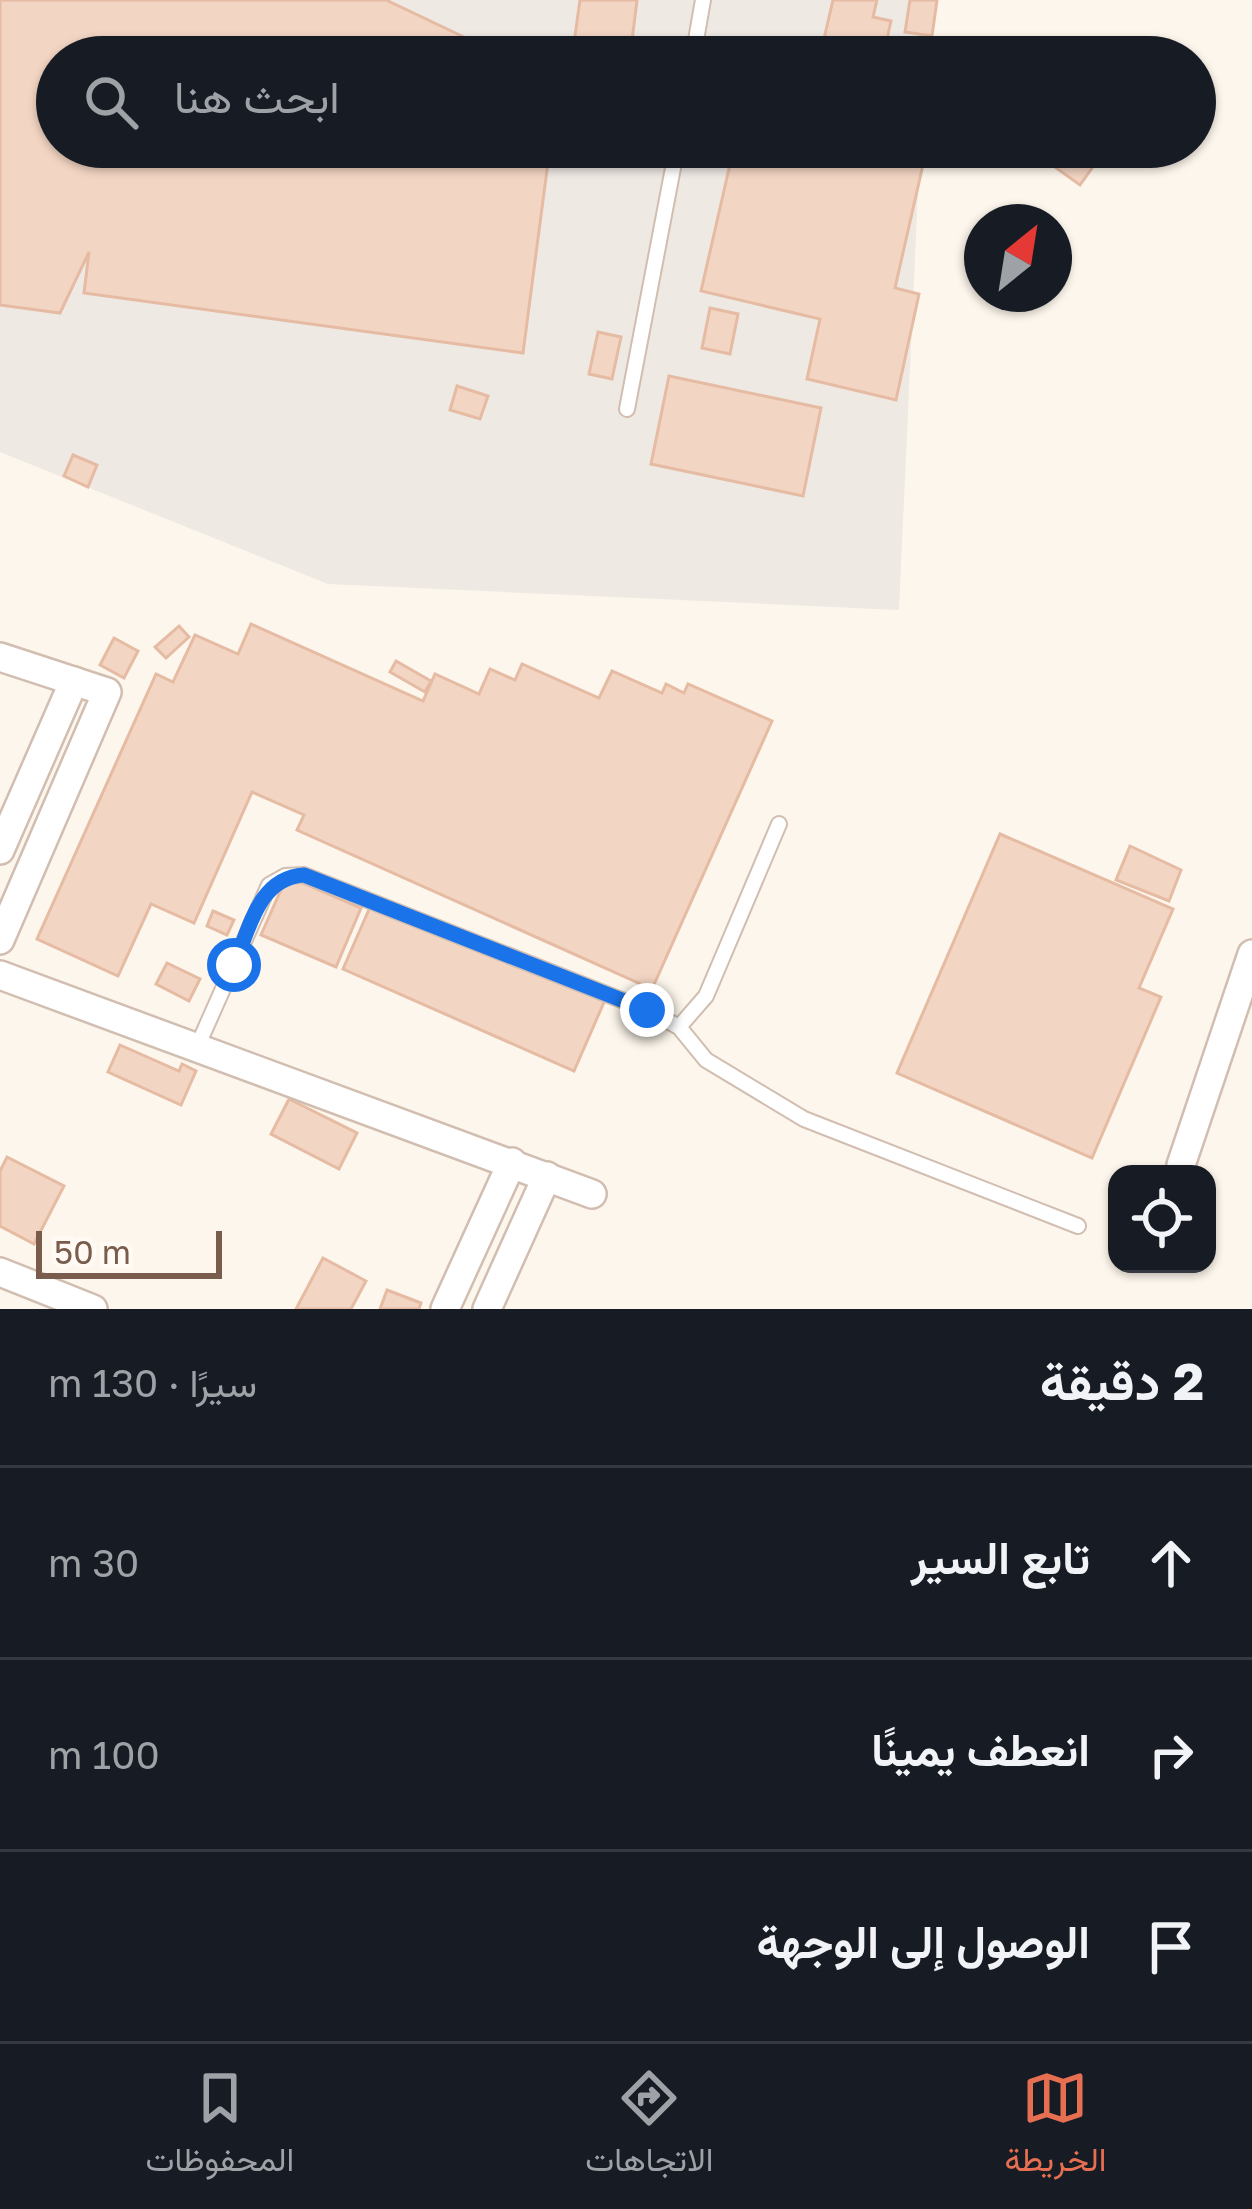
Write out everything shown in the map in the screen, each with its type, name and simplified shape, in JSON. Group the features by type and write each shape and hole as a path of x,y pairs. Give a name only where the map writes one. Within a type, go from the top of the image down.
{"street":[{"path":"0,657 107,692 0,940"},
{"path":"0,850 74,681"},
{"path":"1181,1165 1252,954"},
{"path":"0,975 592,1194"},
{"path":"445,1309 512,1162"},
{"path":"487,1309 547,1176"},
{"path":"0,1272 93,1309"}],"lane":[{"path":"697,36 703,0"},
{"path":"627,409 673,168"},
{"path":"679,1027 706,996 779,824"},
{"path":"198,1046 269,885 285,876 304,875 679,1027 706,1060 804,1119 1078,1226"}],"shaded area":[{"path":"0,0 933,0 930,36 36,36 36,168 919,168 899,610 328,584 0,452"}],"building":[{"path":"0,0 386,0 462,36 36,36 36,168 547,168 523,353 84,293 89,252 60,313 0,305"},
{"path":"580,0 637,0 633,36 575,36"},
{"path":"833,0 877,0 873,17 891,21 888,36 825,36"},
{"path":"910,0 937,0 932,36 905,32"},
{"path":"729,168 922,168 895,288 919,294 896,400 807,379 820,319 701,291"},
{"path":"1056,168 1092,168 1080,185"},
{"path":"710,308 738,314 730,354 702,348"},
{"path":"598,332 621,337 612,379 589,374"},
{"path":"669,376 821,408 803,496 651,464"},
{"path":"457,386 488,396 480,419 450,410"},
{"path":"73,455 97,465 88,487 64,476"},
{"path":"251,624 423,701 435,674 479,694 490,669 515,680 522,664 599,698 612,671 662,693 666,684 684,693 688,684 772,721 652,989 297,830 304,815 252,792 194,923 151,904 118,976 37,939 156,674 173,682 195,635 238,654"},
{"path":"179,626 189,637 166,658 155,647"},
{"path":"114,638 138,651 124,678 100,665"},
{"path":"396,661 431,681 425,692 390,672"},
{"path":"1000,834 1173,909 1139,988 1161,997 1092,1158 897,1073"},
{"path":"1130,846 1181,870 1169,901 1116,880"},
{"path":"287,876 361,908 336,967 261,935"},
{"path":"374,898 605,1000 574,1071 343,969"},
{"path":"213,911 234,920 227,935 207,926"},
{"path":"167,963 200,979 189,1001 156,984"},
{"path":"120,1045 179,1071 182,1064 196,1071 181,1105 108,1072"},
{"path":"289,1099 357,1133 339,1169 271,1134"},
{"path":"7,1157 64,1186 34,1244 0,1226 0,1171"},
{"path":"323,1258 366,1281 351,1309 296,1309"},
{"path":"387,1290 421,1303 419,1309 380,1309"}],"route":[{"path":"234,965 269,885 285,876 304,875 647,1010"}]}
